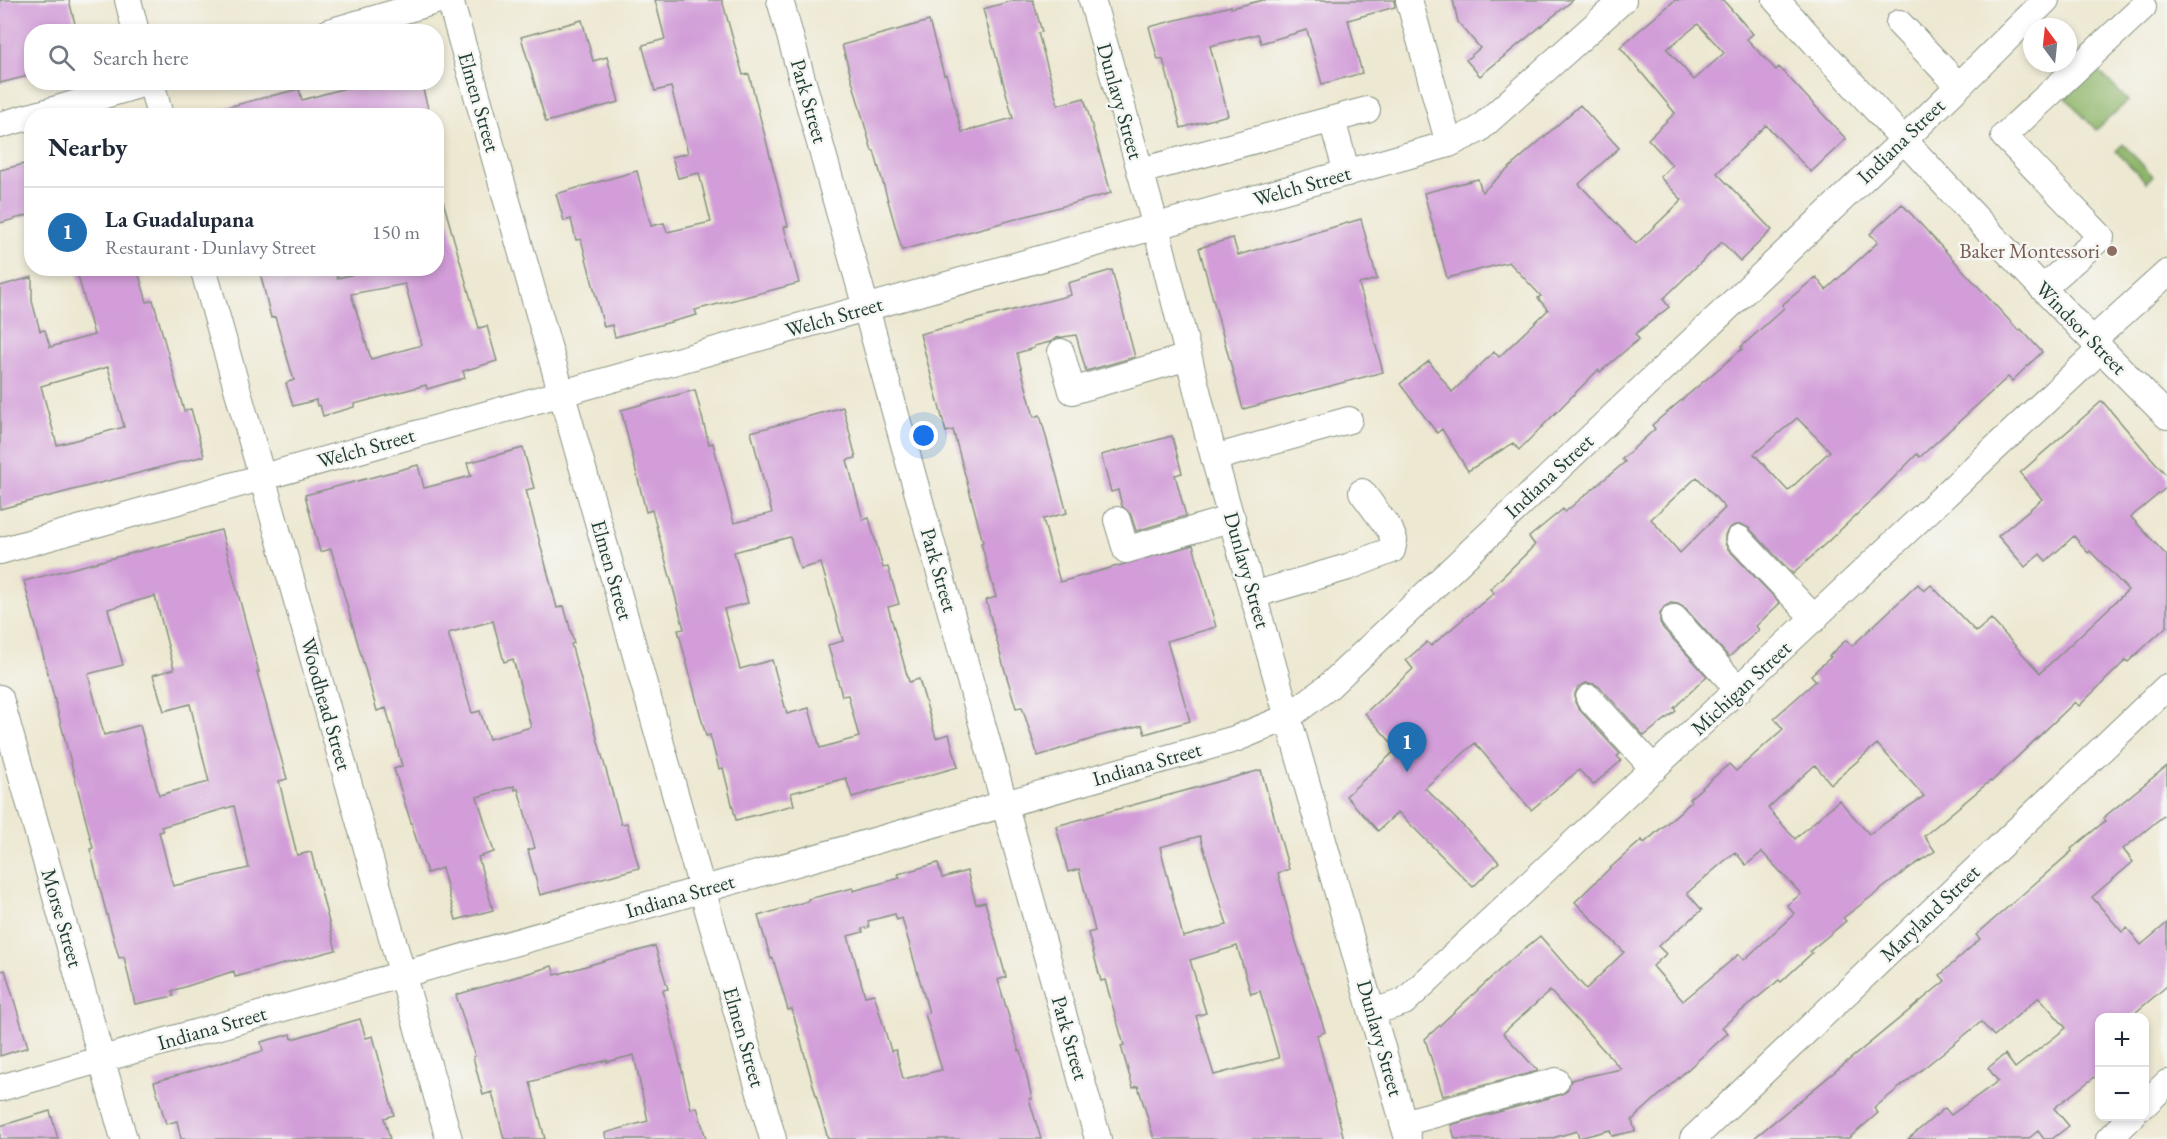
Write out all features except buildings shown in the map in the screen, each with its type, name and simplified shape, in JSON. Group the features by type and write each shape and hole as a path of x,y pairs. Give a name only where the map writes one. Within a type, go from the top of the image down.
{"street":[{"path":"128,0 134,24"},
{"path":"357,24 440,0"},
{"name":"Elmen Street","path":"450,0 773,1139"},
{"name":"Park Street","path":"780,0 1098,1139"},
{"name":"Dunlavy Street","path":"1092,0 1156,227 1214,458 1406,1131"},
{"path":"1408,0 1449,144"},
{"name":"Welch Street","path":"0,551 1449,144 1478,130 1623,0"},
{"name":"Windsor Street","path":"1776,0 1903,141 2167,416"},
{"name":"Indiana Street","path":"0,1088 1235,739 1288,717 1328,687 1903,141 2046,0"},
{"path":"2043,288 2102,237 2004,136 2144,7"},
{"path":"1899,23 1958,85"},
{"path":"60,108 122,90"},
{"path":"152,90 158,108"},
{"path":"1140,171 1367,110"},
{"path":"0,125 24,118"},
{"path":"1332,120 1347,173"},
{"name":"Michigan Street","path":"1372,1012 1404,1002 1815,619 2097,345 2167,273"},
{"name":"Woodhead Street","path":"205,276 449,1139"},
{"path":"1061,352 1072,391 1188,357"},
{"path":"1214,458 1349,420"},
{"path":"1253,595 1348,567 1392,550 1394,540 1390,530 1362,492"},
{"path":"1117,520 1126,550 1232,518"},
{"path":"1739,539 1815,619"},
{"path":"1674,618 1739,690"},
{"name":"Maryland Street","path":"1693,1139 2167,687"},
{"name":"Morse Street","path":"0,698 124,1139"},
{"path":"1589,698 1654,769"},
{"path":"1406,1131 1556,1082"},
{"path":"2149,1101 2167,1083"},
{"path":"2109,1139 2127,1121"}],"green space":[{"path":"2097,69 2128,101 2096,130 2066,98"},
{"path":"2123,144 2153,176 2146,182 2116,151"}],"place":[{"name":"Baker Montessori","path":"2112,251"},
{"name":"La Guadalupana","path":"1407,772"}]}
